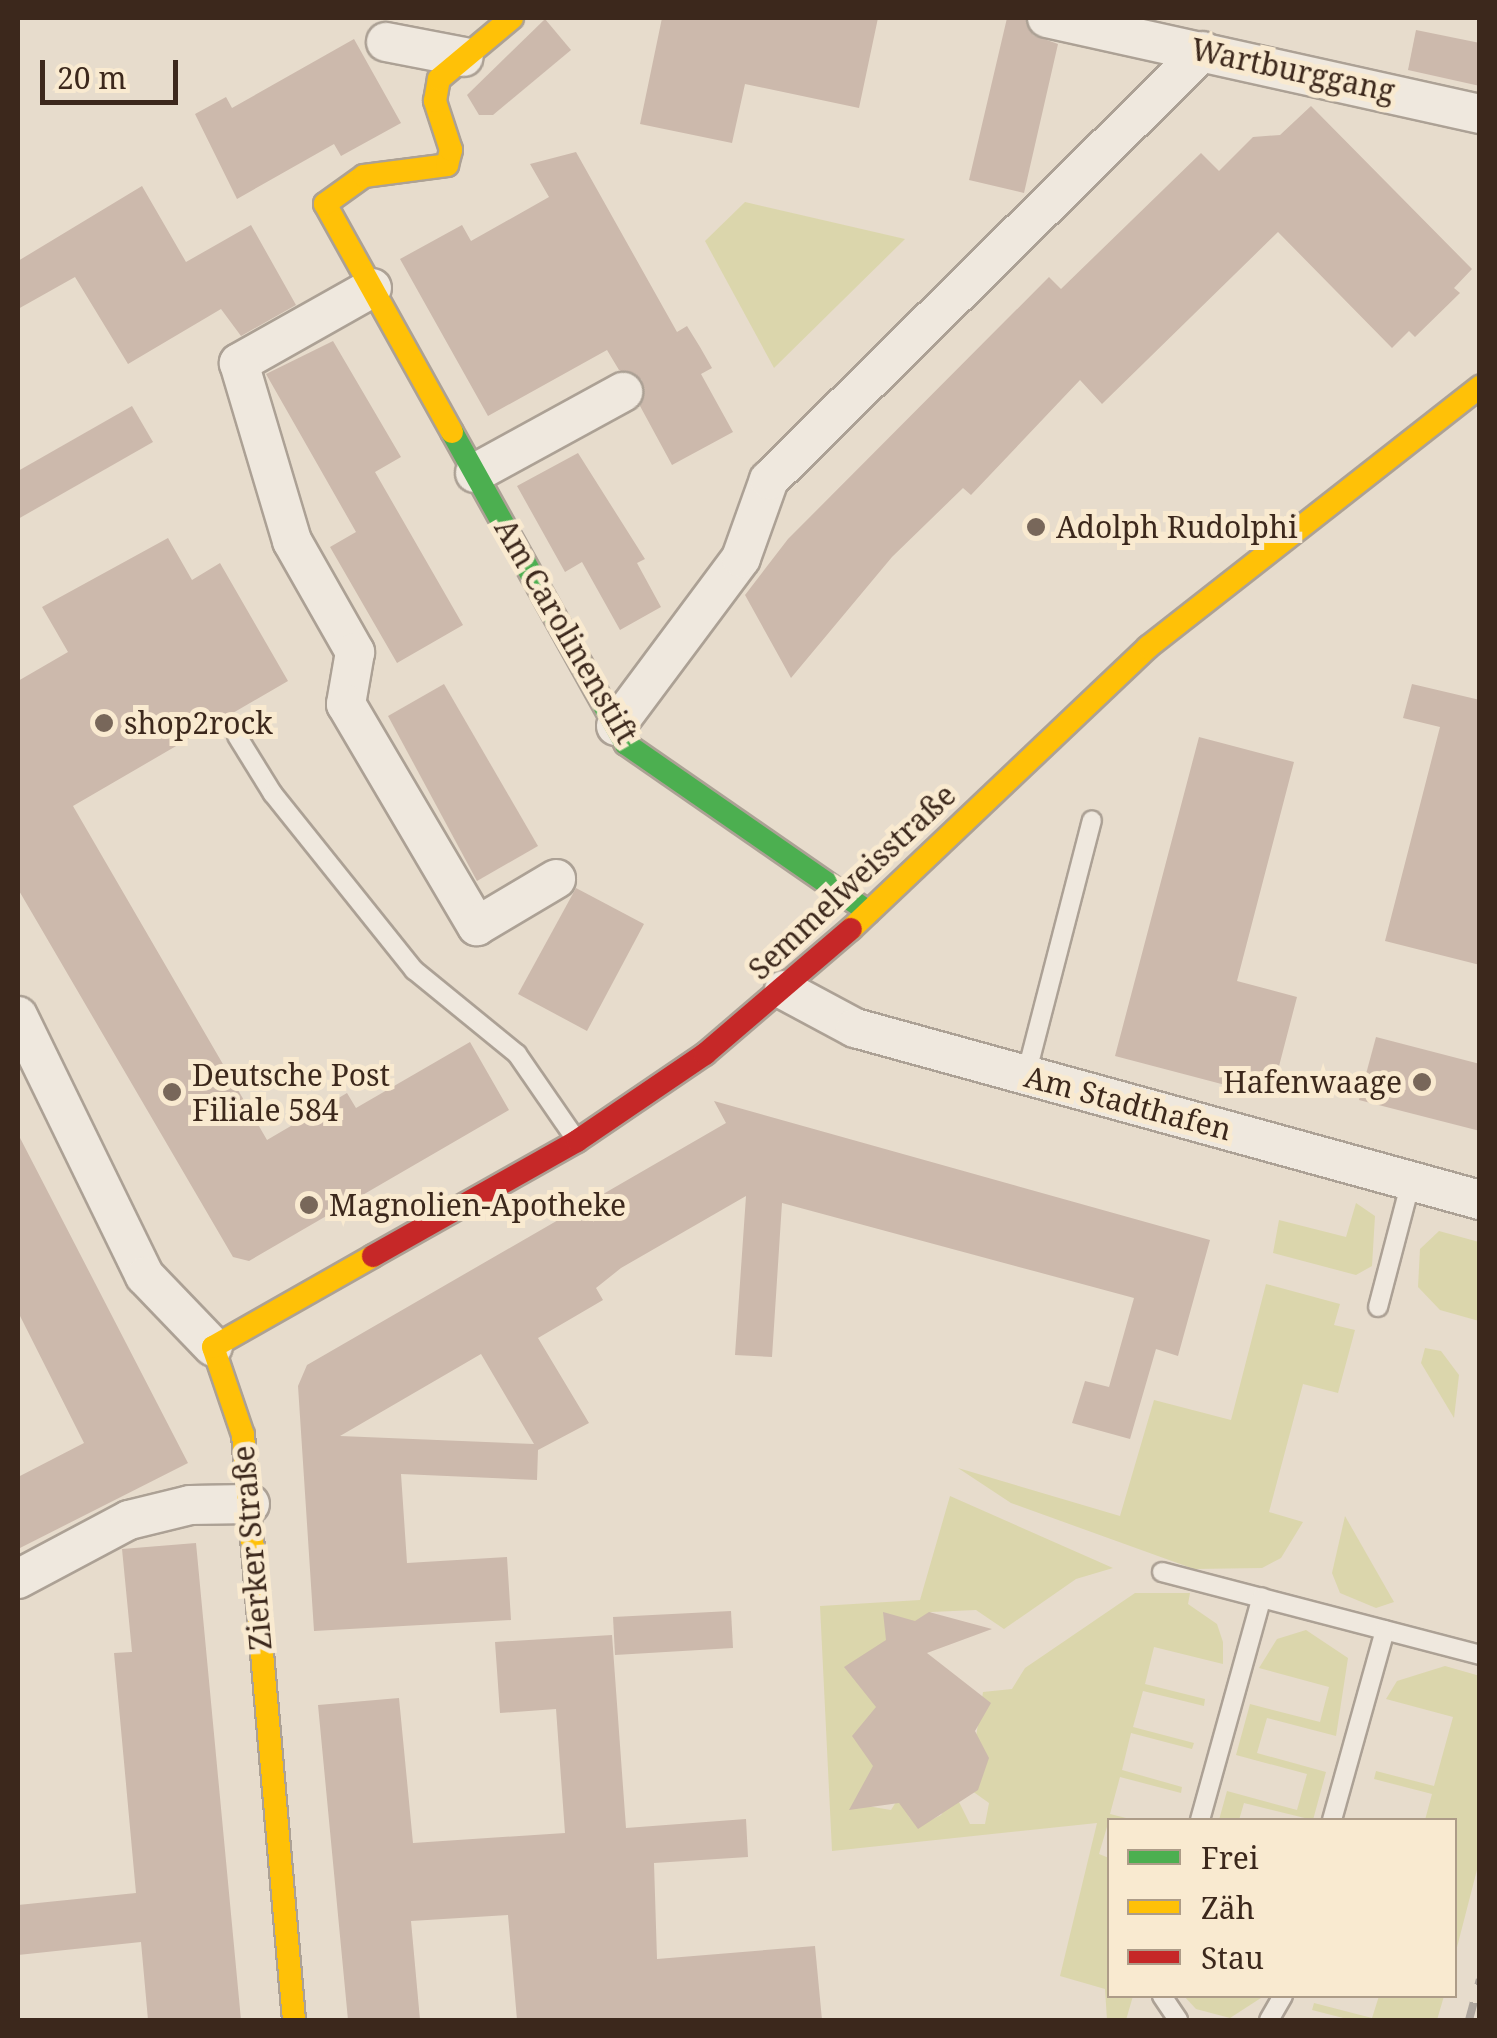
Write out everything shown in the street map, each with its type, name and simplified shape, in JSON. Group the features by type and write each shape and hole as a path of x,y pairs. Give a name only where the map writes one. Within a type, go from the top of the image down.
{"main road":[{"name":"Am Carolinenstift","path":"512,18 439,78 434,101 449,138 447,164 364,176 325,200 626,744 868,912"},
{"name":"Semmelweisstraße","path":"214,1347 577,1141 784,990 1148,647 1480,387"},
{"name":"Zierker Straße","path":"214,1347 243,1435 294,2020"}],"street":[{"name":"Wartburggang","path":"1046,18 1480,114"},
{"path":"386,42 464,57"},
{"path":"616,726 736,566 779,468 1203,50"},
{"path":"372,288 239,363 292,541 355,652 346,704 477,926 556,879"},
{"path":"475,473 622,392"},
{"name":"Am Stadthafen","path":"784,990 855,1028 1480,1200"},
{"name":"Zierker Straße","path":"18,1016 145,1276 214,1347"},
{"path":"18,1579 129,1520 190,1505 250,1504"}],"lane":[{"path":"238,736 273,794 402,956 459,1014 518,1054 577,1141"},
{"path":"1026,1075 1092,820"},
{"path":"1378,1306 1411,1182"},
{"path":"1162,1572 1480,1655"},
{"path":"1201,1818 1262,1597"},
{"path":"1333,1818 1384,1630"},
{"path":"1163,1998 1178,2020"},
{"path":"1269,2020 1281,1998"}],"shaded area":[{"path":"745,202 905,239 774,368 705,241"},
{"path":"1356,1203 1375,1216 1372,1266 1356,1275 1273,1253 1279,1220 1346,1237"},
{"path":"1439,1231 1479,1242 1479,1321 1440,1310 1418,1287 1420,1249"},
{"path":"1266,1284 1340,1304 1334,1325 1355,1330 1338,1393 1303,1384 1269,1512 1303,1522 1281,1558 1262,1568 1194,1569 1011,1503 958,1468 1120,1516 1154,1400 1231,1420"},
{"path":"1425,1348 1441,1351 1459,1375 1454,1418 1421,1363"},
{"path":"950,1496 1113,1568 1076,1579 1004,1629 976,1610 931,1612 921,1623 887,1621 887,1718 855,1735 862,1748 879,1751 867,1806 891,1810 901,1794 909,1817 921,1825 941,1815 955,1794 970,1824 985,1824 989,1803 968,1788 983,1692 1012,1689 1025,1668 1135,1593 1190,1593 1188,1604 1217,1624 1223,1642 1223,1664 1154,1647 1145,1684 1205,1699 1204,1706 1143,1691 1133,1727 1194,1743 1192,1749 1131,1733 1122,1770 1182,1787 1181,1793 1120,1777 1110,1814 1126,1818 1107,1818 1099,1854 1107,1857 1107,1998 1132,1998 1126,2020 1107,2020 1105,1989 1060,1976 1097,1823 832,1851 820,1606 920,1600"},
{"path":"1345,1516 1394,1602 1376,1608 1340,1593 1332,1573"},
{"path":"1306,1630 1348,1658 1336,1736 1267,1718 1257,1753 1326,1772 1314,1818 1244,1803 1240,1818 1220,1818 1227,1791 1297,1810 1307,1774 1236,1755 1250,1704 1320,1722 1329,1687 1259,1668 1277,1639"},
{"path":"1445,1666 1480,1676 1479,1862 1457,1947 1457,1818 1426,1818 1432,1794 1374,1779 1376,1771 1434,1786 1453,1717 1386,1699 1397,1681"},
{"path":"1186,1998 1261,1998 1230,2018 1196,2009"},
{"path":"1378,1998 1443,1998 1437,2020 1351,2020 1312,2010 1314,2003 1372,2018"}],"building":[{"path":"662,18 878,18 859,108 745,84 732,143 640,124"},
{"path":"1007,18 1025,18 1033,35 1058,44 1024,193 969,180"},
{"path":"545,19 571,50 493,115 479,115 467,95"},
{"path":"1416,30 1480,43 1480,86 1408,70"},
{"path":"354,39 401,123 341,156 334,144 237,199 195,114 226,97 232,108"},
{"path":"1311,106 1472,269 1454,288 1460,293 1415,337 1409,331 1392,348 1278,232 1102,404 1080,380 971,495 963,488 892,557 791,678 745,595 788,539 1049,277 1061,289 1201,153 1219,171 1253,137 1280,135"},
{"path":"576,152 677,332 687,326 712,368 701,374 733,432 672,465 640,406 642,380 619,370 607,350 488,416 400,259 462,225 471,241 549,197 530,164"},
{"path":"142,186 186,262 251,225 296,305 241,336 221,309 128,364 75,277 18,309 18,261"},
{"path":"333,341 401,457 375,472 463,625 397,663 330,547 356,532 266,374"},
{"path":"132,406 153,442 18,519 18,471"},
{"path":"578,453 645,559 637,563 661,607 620,630 582,562 565,572 517,486"},
{"path":"168,538 192,580 220,563 288,681 73,806 267,1140 347,1093 356,1108 470,1042 509,1110 249,1261 233,1257 18,889 18,681 68,652 42,607"},
{"path":"444,684 538,846 477,881 388,716"},
{"path":"1412,684 1480,700 1480,965 1385,941 1440,727 1403,718"},
{"path":"1199,737 1294,762 1237,981 1297,997 1271,1097 1115,1056"},
{"path":"576,888 644,924 587,1031 518,994"},
{"name":"Hafenwaage","path":"1376,1037 1480,1064 1480,1131 1359,1100"},
{"path":"714,1101 1210,1240 1178,1356 1156,1349 1130,1439 1072,1423 1085,1381 1109,1387 1134,1298 782,1203 772,1357 735,1355 746,1196 621,1268 596,1288 603,1300 538,1338 589,1423 538,1450 537,1480 401,1474 407,1563 507,1557 511,1620 314,1631 298,1386 307,1365 726,1123","holes":["481,1354 534,1444 340,1436"]},
{"path":"18,1134 188,1463 18,1549 18,1477 84,1443 18,1312"},
{"path":"196,1543 241,2020 148,2020 141,1942 18,1955 18,1905 136,1893 114,1653 132,1652 122,1549"},
{"path":"731,1611 733,1648 615,1655 613,1617"},
{"path":"883,1612 915,1621 929,1612 992,1629 927,1653 991,1703 975,1731 989,1758 978,1790 918,1829 899,1803 849,1810 873,1766 852,1736 876,1707 844,1667 886,1640"},
{"path":"612,1635 626,1828 746,1819 748,1857 654,1863 657,1959 815,1946 822,2020 517,2020 508,1915 411,1921 420,2020 348,2020 318,1705 399,1698 413,1843 565,1833 556,1709 500,1713 495,1642"}],"railway":[{"path":"1469,2020 1480,1979"}],"traffic: fast":[{"path":"452,432 626,744 869,912"}],"traffic: slow":[{"path":"452,432 325,204 364,176 447,165 451,150 435,101 439,79 512,18"},
{"path":"851,929 1148,647 1480,387"},
{"path":"294,2020 243,1435 213,1347 373,1256"}],"traffic: jam":[{"path":"373,1256 577,1141 705,1054 851,929"}],"place":[{"name":"Adolph Rudolphi","path":"1036,527"},
{"name":"shop2rock","path":"104,723"},
{"name":"Hafenwaage","path":"1422,1082"},
{"name":"Deutsche Post Filiale 584","path":"172,1092"},
{"name":"Magnolien-Apotheke","path":"309,1205"}]}
